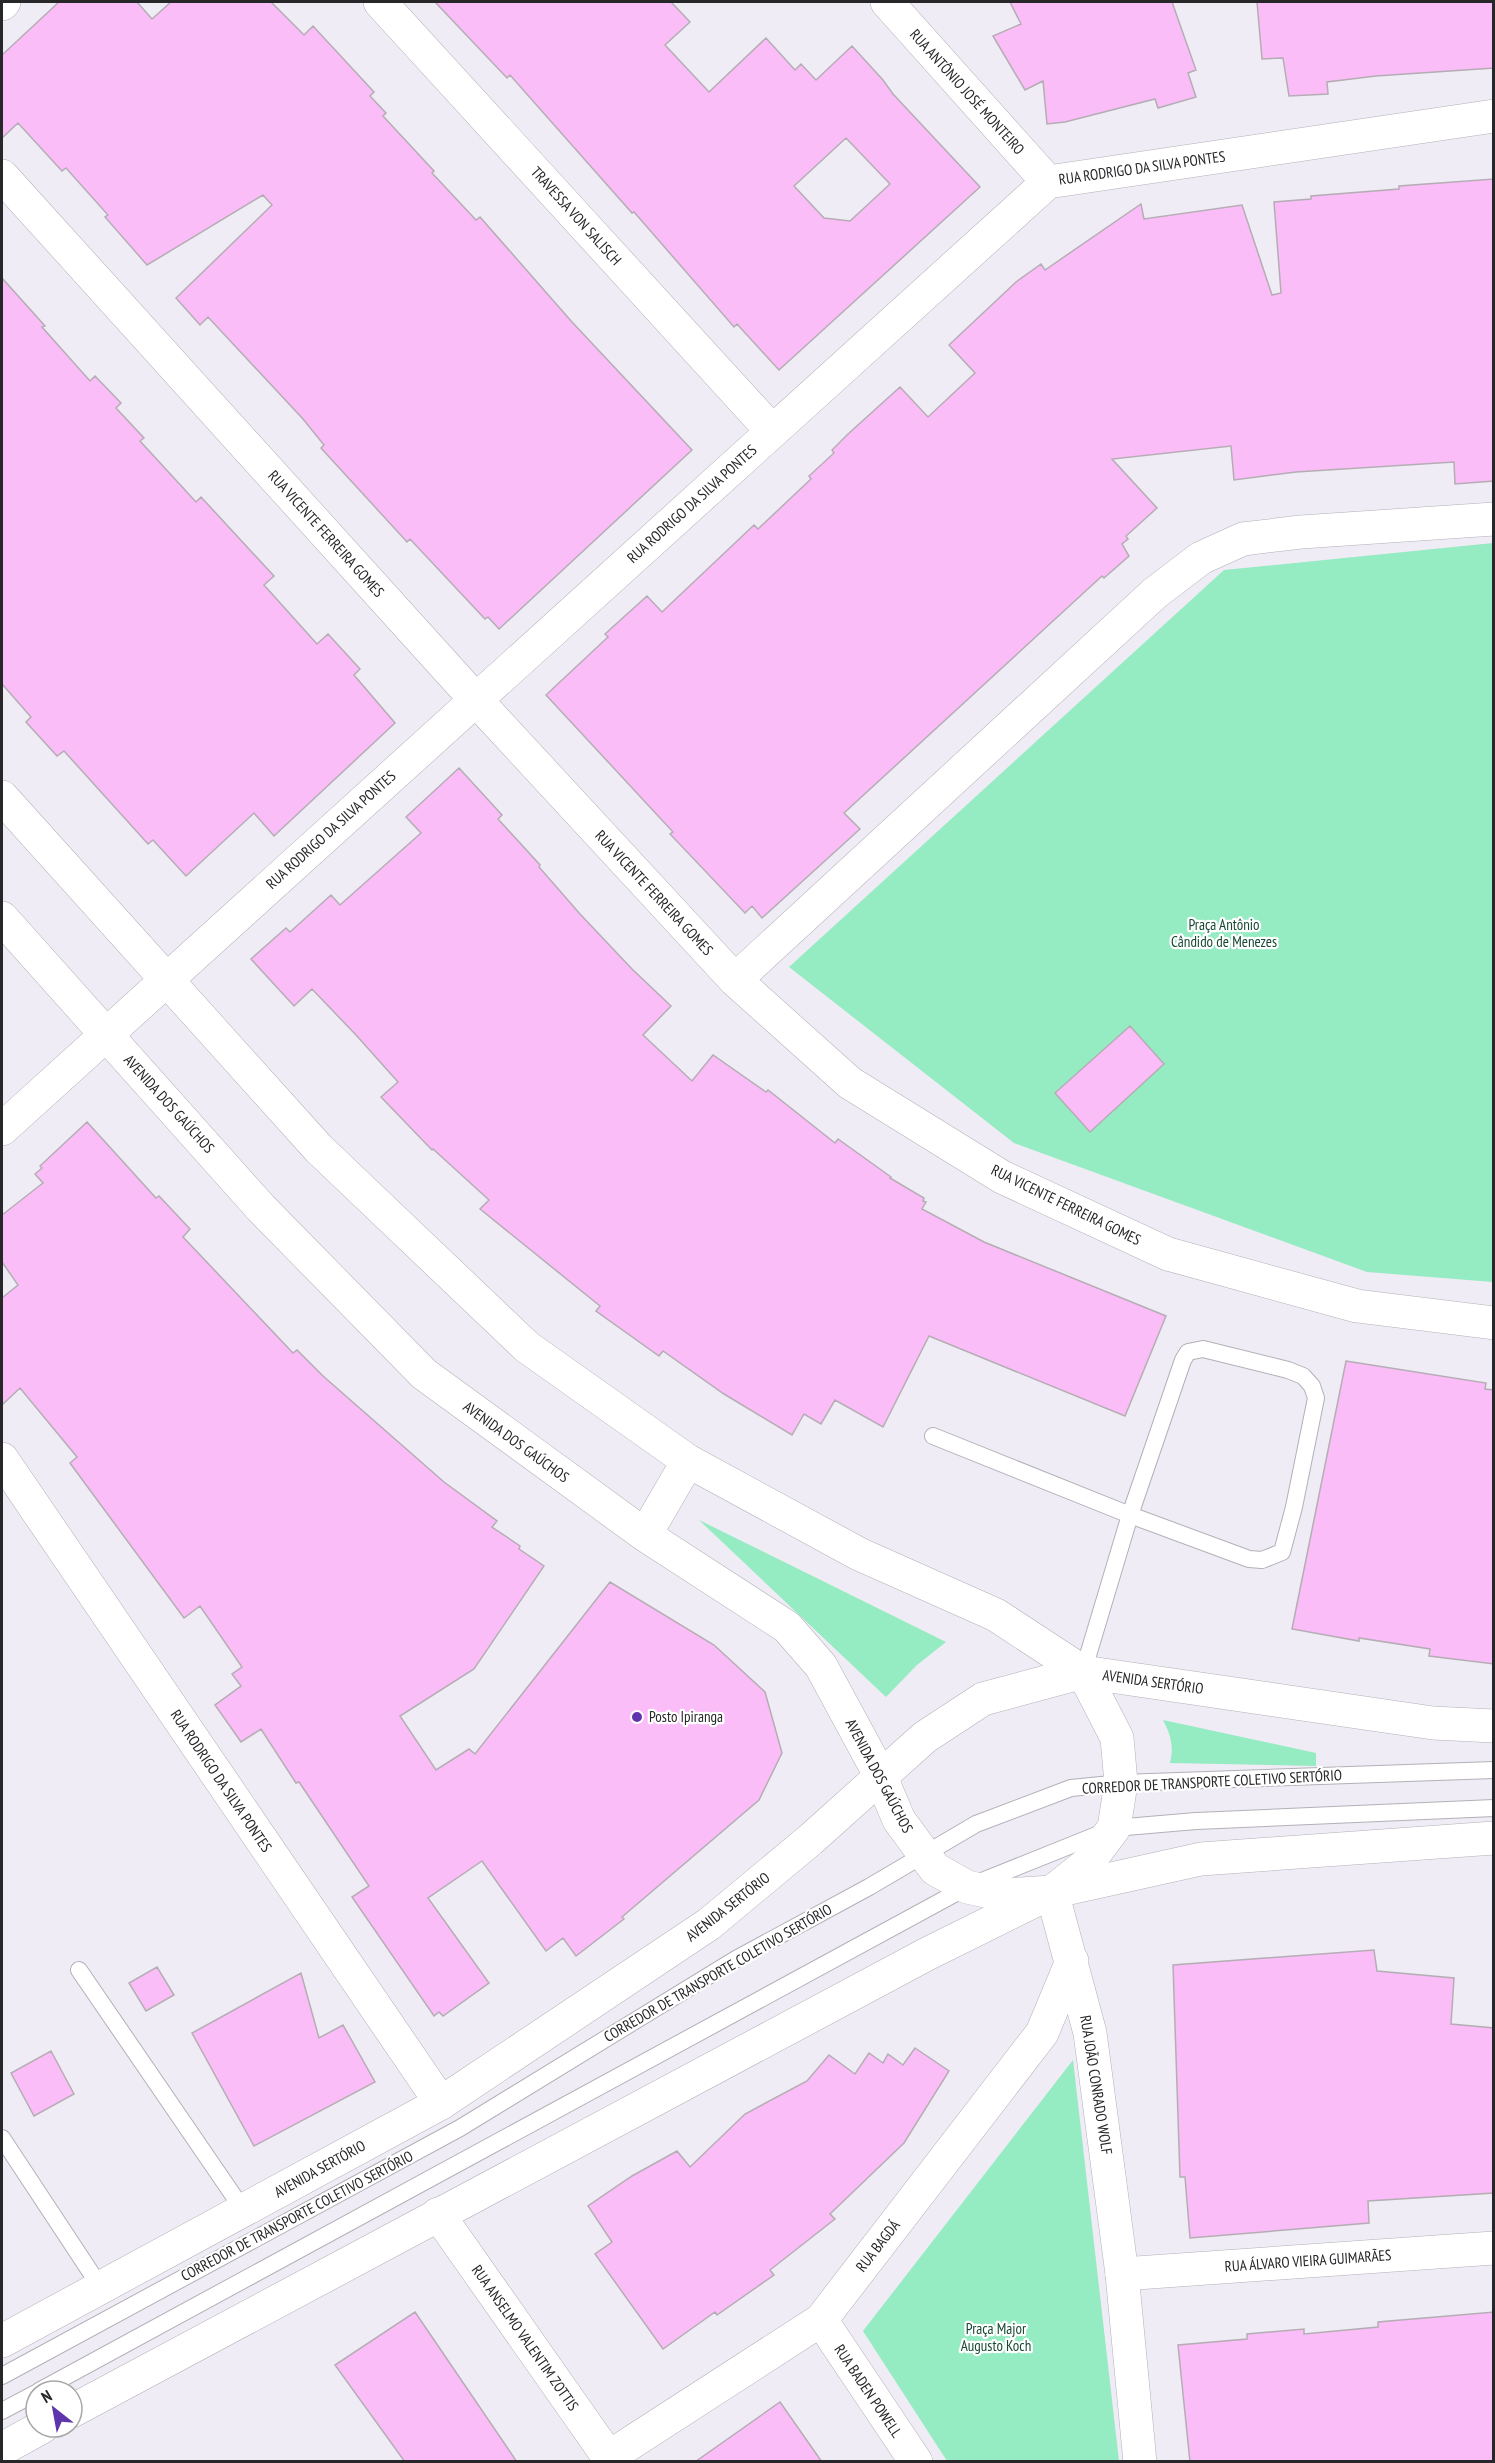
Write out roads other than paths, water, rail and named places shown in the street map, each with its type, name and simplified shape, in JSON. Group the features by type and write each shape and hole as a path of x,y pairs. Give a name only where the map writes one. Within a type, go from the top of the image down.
{"street":[{"name":"TRAVESSA VON SALISCH","path":"380,2 772,431"},
{"name":"RUA ANTÔNIO JOSÉ MONTEIRO","path":"887,2 1048,182"},
{"name":"RUA RODRIGO DA SILVA PONTES","path":"2,1129 1048,182 1494,116"},
{"name":"RUA VICENTE FERREIRA GOMES","path":"2,176 476,700 735,980 850,1083 1002,1177 1168,1254 1357,1306 1494,1323"},
{"path":"735,980 1155,593 1201,558 1243,539 1301,532 1494,519"},
{"path":"2,797 319,1149 527,1347 688,1461 859,1554 996,1615 1083,1672 1117,1738 1121,1783 1114,1828 1087,1864 1052,1892 927,1954 84,2405"},
{"name":"AVENIDA DOS GAÚCHOS","path":"2,918 261,1208 424,1374 645,1535 787,1627 820,1666 880,1775 899,1820 935,1869 967,1887 1004,1895 1052,1892"},
{"name":"RUA RODRIGO DA SILVA PONTES","path":"2,1459 441,2103"},
{"path":"645,1535 688,1461"},
{"name":"AVENIDA SERTÓRIO","path":"2,2341 441,2103 710,1924 810,1840 925,1737 983,1699 1083,1672 1432,1723 1494,1726"},
{"path":"1052,1892 1201,1859 1494,1838"},
{"name":"RUA JOÃO CONRADO WOLF","path":"1052,1892 1090,2033 1122,2274 1140,2462"},
{"name":"RUA BAGDÁ","path":"610,2459 821,2320 1042,2033 1072,1961"},
{"name":"RUA ANSELMO VALENTIM ZOTTIS","path":"438,2214 610,2459"},
{"name":"RUA ÁLVARO VIEIRA GUIMARÃES","path":"1122,2274 1494,2248"},
{"name":"RUA BADEN POWELL","path":"821,2320 916,2462"},
{"path":"2,2449 24,2437"}],"lane":[{"path":"933,1436 1130,1515 1249,1559 1262,1560 1282,1552 1294,1507 1316,1398 1312,1386 1303,1376 1288,1370 1203,1349 1188,1352 1183,1360 1130,1515 1083,1672"},
{"name":"CORREDOR DE TRANSPORTE COLETIVO SERTÓRIO","path":"2,2376 460,2128 736,1959 870,1887 976,1824 1071,1788 1121,1783 1494,1770"},
{"name":"CORREDOR DE TRANSPORTE COLETIVO SERTÓRIO","path":"62,2379 967,1887 1114,1828 1196,1821 1494,1808"},
{"path":"79,1970 244,2211"},
{"path":"2,2138 101,2288"},
{"name":"CORREDOR DE TRANSPORTE COLETIVO SERTÓRIO","path":"2,2411 24,2399"}],"place":[{"name":"Posto Ipiranga","path":"637,1717"}],"park label":[{"name":"Praça Antônio Cândido de Menezes","path":"1224,934"},
{"name":"Praça Major Augusto Koch","path":"996,2338"}]}
